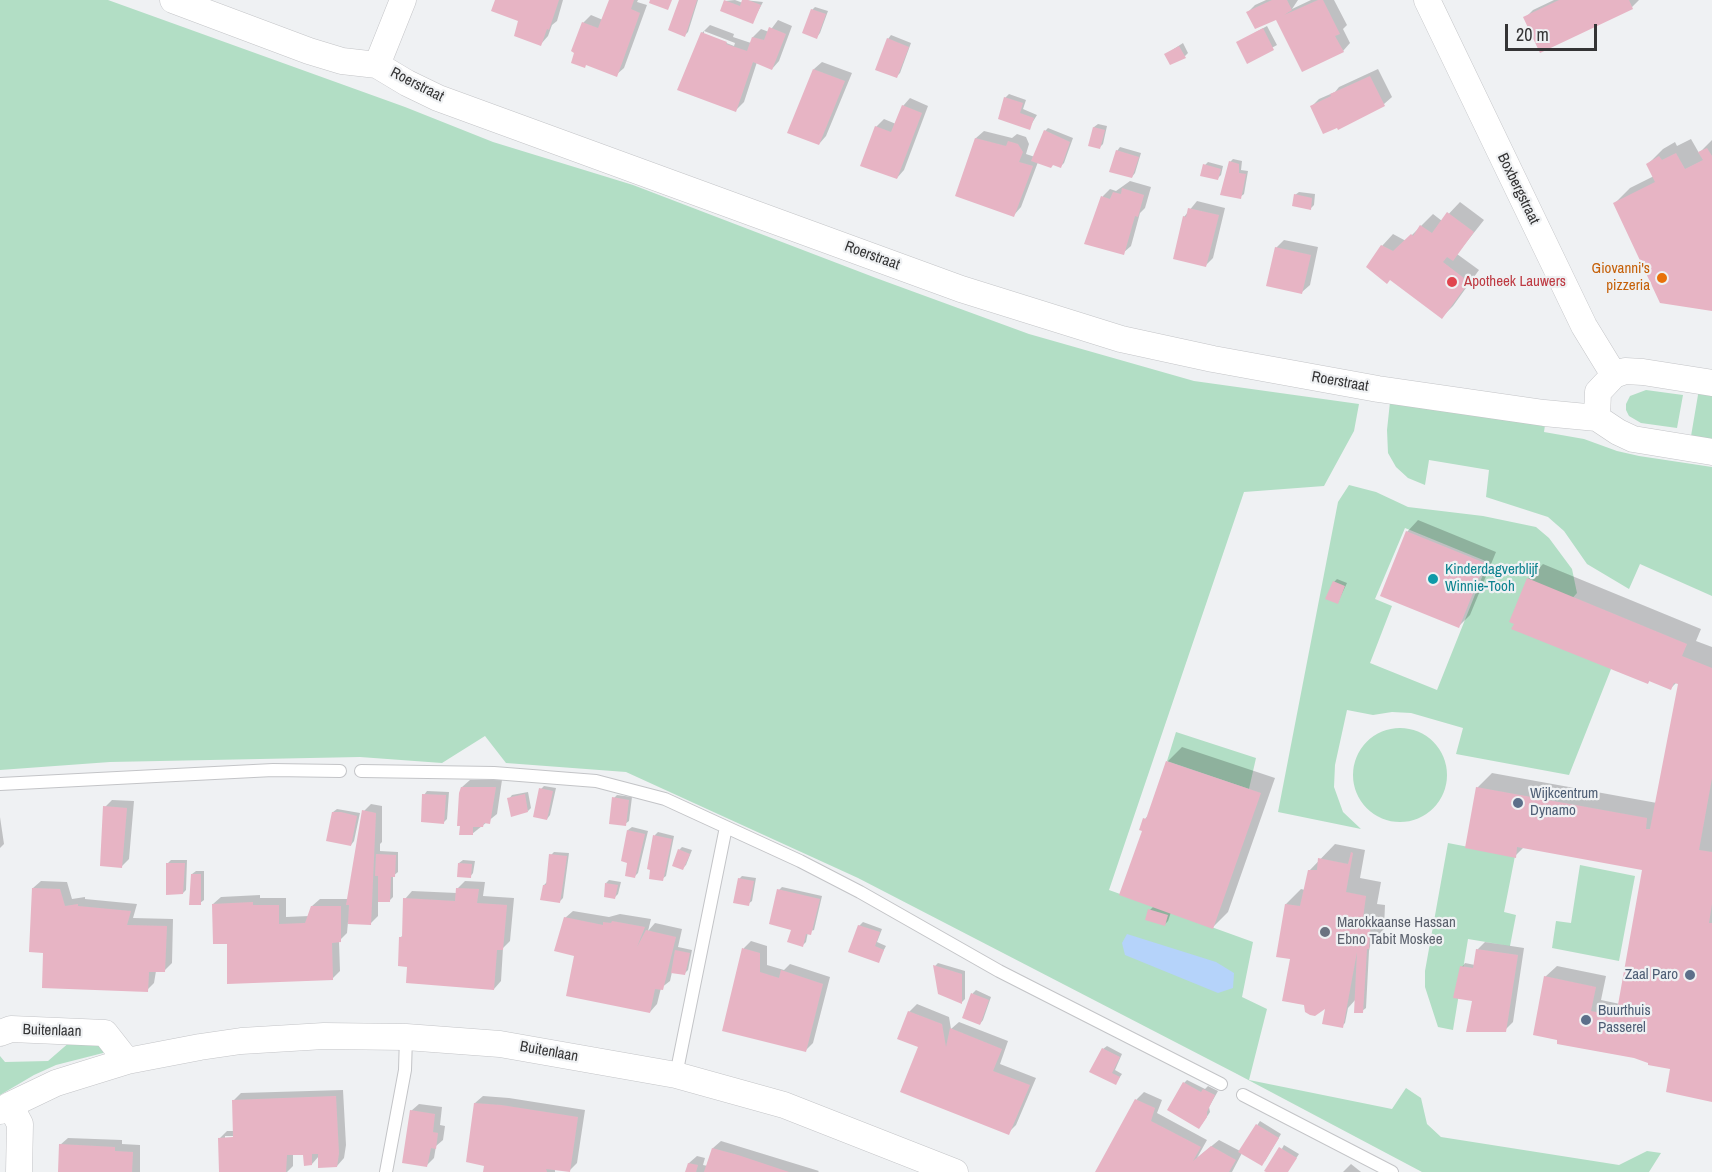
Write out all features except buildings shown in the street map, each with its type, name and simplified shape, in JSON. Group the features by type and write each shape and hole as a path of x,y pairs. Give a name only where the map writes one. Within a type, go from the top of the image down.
{"street":[{"name":"Roerstraat","path":"172,0 309,51 342,61 377,65 438,98 961,289 1121,339 1213,360 1378,389 1597,418"},
{"path":"377,65 403,0"},
{"name":"Boxbergstraat","path":"1427,0 1584,326 1614,375"},
{"path":"1712,383 1625,371 1614,375 1598,392 1597,418 1633,439 1712,452"},
{"name":"Buitenlaan","path":"0,1033 11,1029 105,1033 127,1061"},
{"name":"Buitenlaan","path":"5,1108 56,1083 127,1061 241,1041 324,1036 406,1037 500,1044 676,1075 784,1105 909,1163 955,1172"},
{"path":"5,1108 20,1125 19,1172"}],"lane":[{"path":"0,784 273,770 340,771"},
{"path":"361,771 494,773 596,781 665,799 830,876 999,971 1221,1084"},
{"path":"676,1075 726,827"},
{"path":"386,1172 405,1071 406,1037"},
{"path":"1244,1095 1392,1172"}],"green space":[{"path":"0,0 108,0 405,107 493,142 633,185 1029,334 1194,381 1359,404 1354,431 1324,486 1244,492 1109,890 1253,942 1242,997 1267,1009 1249,1080 1392,1109 1406,1088 1421,1098 1427,1124 1441,1137 1619,1165 1647,1151 1661,1153 1649,1172 1422,1172 858,878 626,772 506,763 485,736 442,763 360,757 110,762 0,770"},
{"path":"1699,389 1712,391 1712,445 1690,442"},
{"path":"1646,390 1683,395 1677,428 1641,423 1629,416 1626,404 1630,396"},
{"path":"1390,402 1545,425 1544,432 1584,439 1617,451 1712,467 1712,596 1640,564 1629,589 1587,564 1564,531 1548,517 1486,497 1489,470 1429,460 1425,485 1408,478 1396,467 1388,453 1387,430"},
{"path":"1349,485 1376,492 1408,507 1483,516 1536,527 1549,538 1572,569 1577,593 1548,626 1611,669 1569,775 1456,754 1463,728 1411,713 1392,712 1373,715 1347,710 1335,765 1334,787 1343,812 1361,829 1278,812 1338,502","holes":["1405,528 1488,562 1437,690 1370,663 1392,606 1375,599"]},
{"path":"1400,728 1418,732 1433,742 1443,757 1447,775 1443,793 1433,808 1418,818 1400,822 1382,818 1367,808 1357,793 1353,775 1357,757 1367,742 1382,732"},
{"path":"1176,732 1256,758 1249,789 1167,761"},
{"path":"1448,843 1515,856 1504,912 1516,915 1510,946 1468,939 1453,1030 1438,1027 1425,987 1425,971"},
{"path":"1580,865 1635,876 1619,961 1552,948 1556,921 1571,923"},
{"path":"71,1041 105,1047 103,1053 56,1065 0,1095 0,1056 5,1062 48,1061"}],"water":[{"path":"1127,934 1216,962 1234,973 1233,988 1218,993 1125,955 1122,943"}],"place":[{"name":"Giovanni's pizzeria","path":"1662,278"},
{"name":"Apotheek Lauwers","path":"1452,282"},
{"name":"Kinderdagverblijf Winnie-Tooh","path":"1433,579"},
{"name":"Wijkcentrum Dynamo","path":"1518,803"},
{"name":"Marokkaanse Hassan Ebno Tabit Moskee","path":"1325,932"},
{"name":"Zaal Paro","path":"1690,975"},
{"name":"Buurthuis Passerel","path":"1586,1020"}]}
